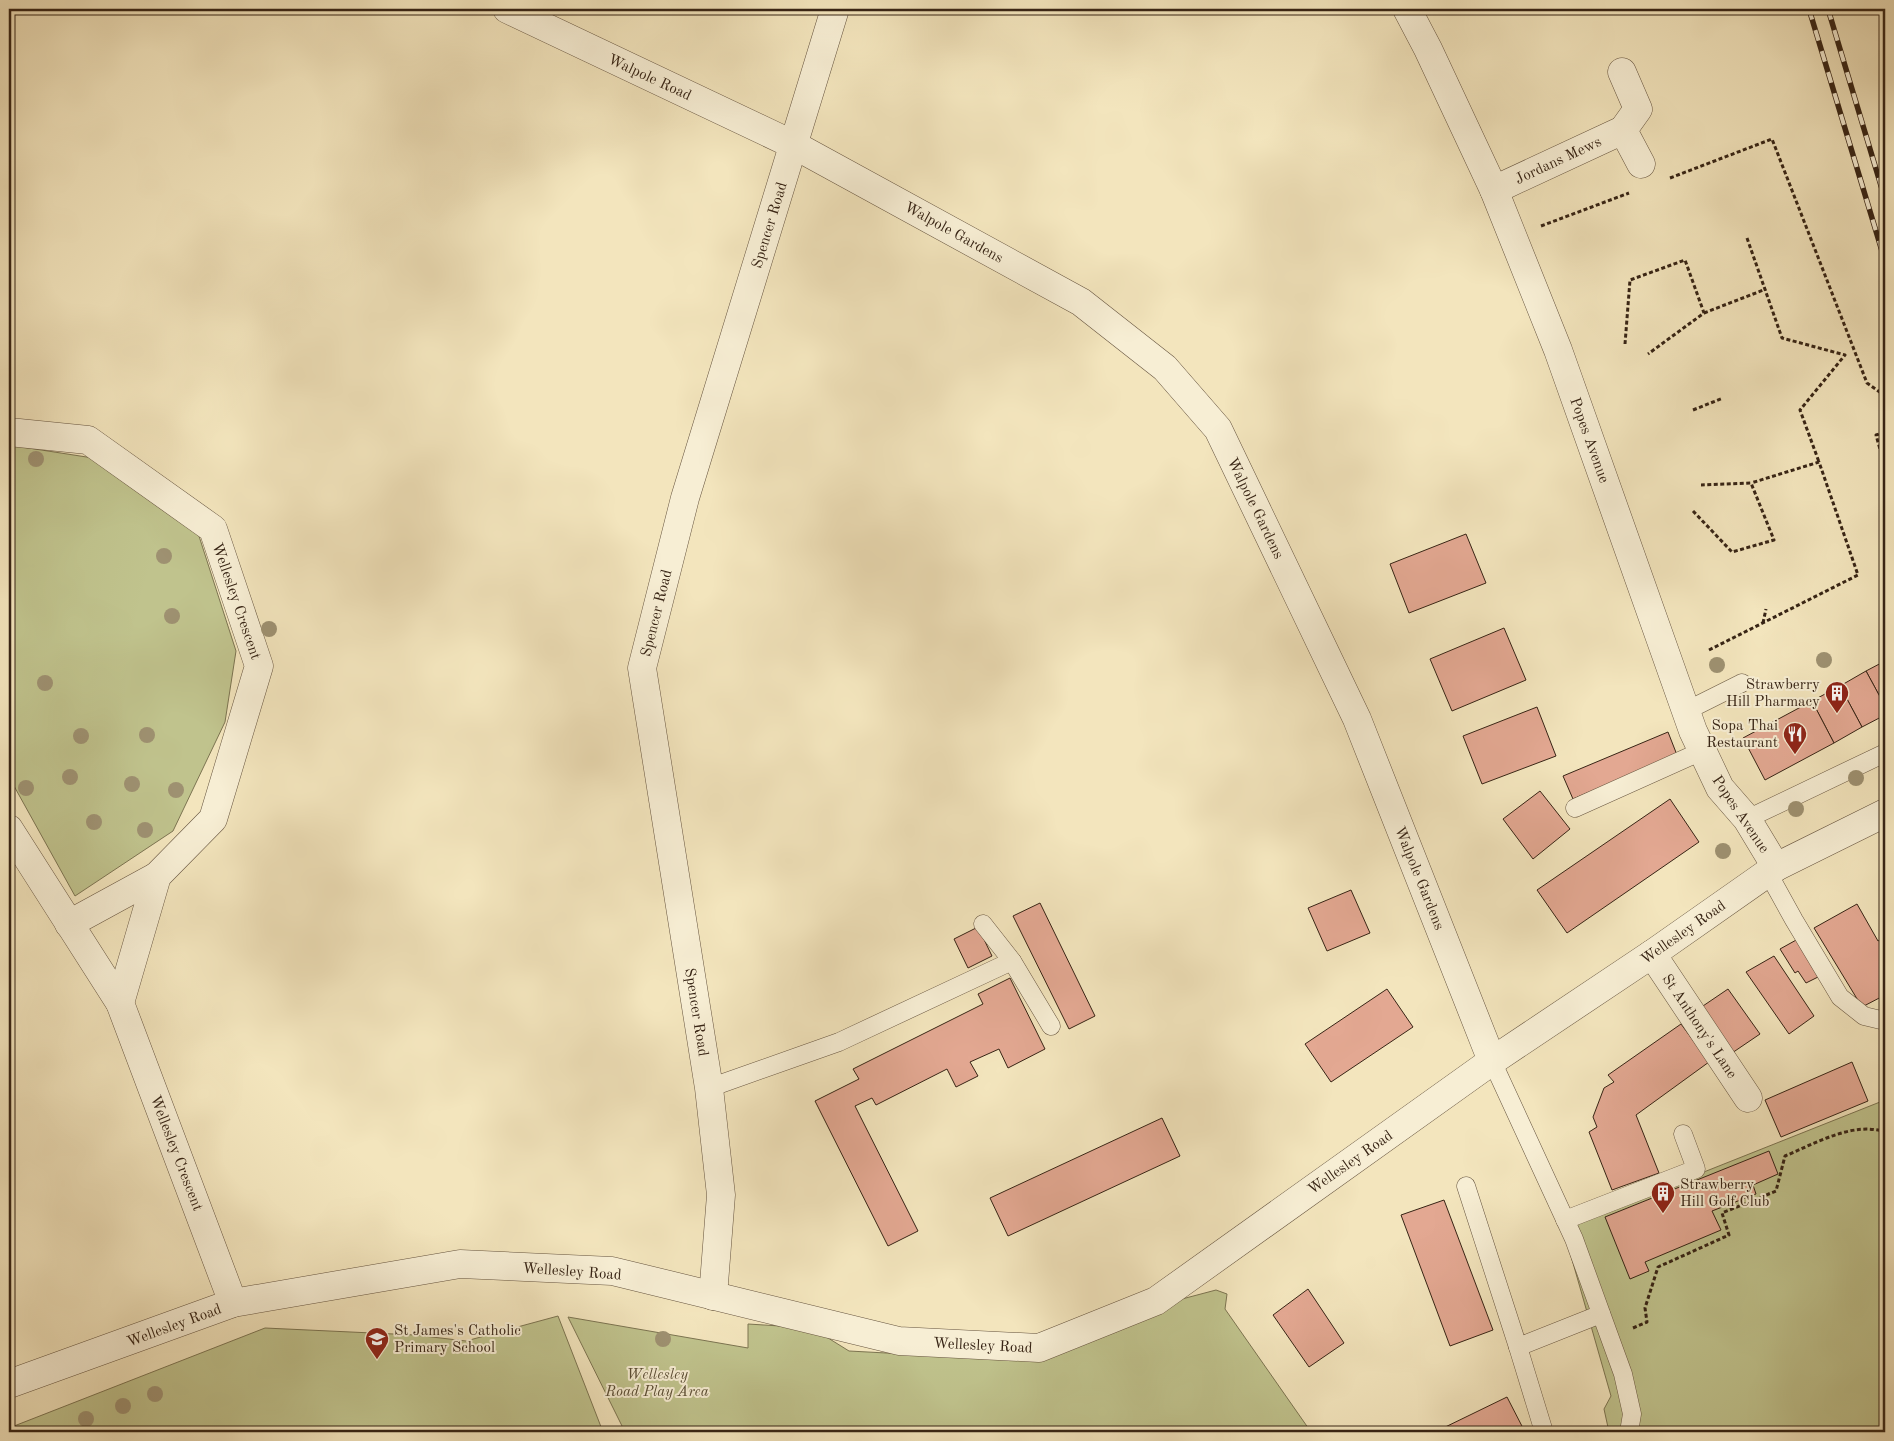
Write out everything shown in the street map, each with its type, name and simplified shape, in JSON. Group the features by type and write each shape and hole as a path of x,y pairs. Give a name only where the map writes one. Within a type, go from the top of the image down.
{"street":[{"name":"Walpole Road","path":"507,9 794,145"},
{"name":"Spencer Road","path":"713,1296 721,1195 709,1088 642,668 685,498 835,9"},
{"name":"Popes Avenue","path":"1407,9 1428,48 1494,190 1558,350 1686,711 1702,751 1720,788 1747,819 1772,870"},
{"path":"1622,72 1638,109 1624,130 1640,164"},
{"name":"Jordans Mews","path":"1494,190 1624,130"},
{"name":"Walpole Gardens","path":"794,145 1081,302 1165,368 1218,429 1358,719 1492,1061"},
{"name":"Wellesley Crescent","path":"9,432 88,440 212,529 259,666 213,819 157,876 69,924"},
{"name":"Wellesley Road","path":"9,1384 233,1303 460,1264 612,1271 899,1341 1039,1348 1156,1301 1492,1061 1652,954 1772,870 1885,813"},
{"name":"Wellesley Crescent","path":"9,829 120,1003 233,1303"},
{"name":"Wellesley Crescent","path":"120,1003 157,876"},
{"name":"St Anthony's Lane","path":"1652,954 1748,1098"}],"lane":[{"path":"1686,711 1742,683"},
{"path":"1576,808 1702,751"},
{"path":"1747,819 1885,752"},
{"path":"1772,870 1794,920 1840,997 1864,1016 1885,1022"},
{"path":"983,924 1012,961 1051,1026"},
{"path":"709,1088 840,1042 1012,961"},
{"path":"1492,1061 1574,1239 1623,1374 1632,1414 1629,1432"},
{"path":"1565,1220 1696,1169 1683,1134"},
{"path":"1466,1186 1544,1432"},
{"path":"1518,1347 1601,1314"}],"path":[{"path":"1661,181 1772,139 1867,383 1884,395 1885,401"},
{"path":"1513,237 1633,192"},
{"path":"1709,650 1858,575 1800,410 1845,355 1782,338 1747,238"},
{"path":"1626,344 1630,280 1685,260 1704,313"},
{"path":"1648,354 1704,313 1766,289"},
{"path":"1693,410 1723,398"},
{"path":"1885,432 1876,435 1885,467"},
{"path":"1701,485 1751,483 1819,462"},
{"path":"1693,511 1732,552 1774,540 1751,483"},
{"path":"1763,623 1766,608"},
{"path":"1609,1337 1647,1322 1645,1308 1658,1267 1729,1235 1722,1213 1776,1191 1785,1156 1837,1135 1856,1130 1877,1129 1885,1132"}],"green space":[{"path":"9,445 93,458 198,533 236,651 225,722 173,831 75,896 9,777"},
{"name":"Strawberry Hill Golf Club","path":"1885,1100 1885,1432 1609,1432 1604,1409 1611,1396 1563,1228"},
{"name":"Wellesley Road Play Area","path":"1216,1290 1227,1294 1225,1309 1311,1432 625,1432 568,1317 748,1348 748,1324 812,1328 849,1351 1035,1361 1182,1299"},
{"name":"St James's Catholic Primary School","path":"558,1316 603,1432 9,1432 9,1428 265,1328 415,1335 466,1341"}],"building":[{"path":"1466,534 1486,583 1409,613 1390,564"},
{"path":"1504,628 1526,680 1452,711 1430,659"},
{"path":"1885,661 1885,706 1866,671"},
{"path":"1866,671 1885,706 1885,715 1862,727 1840,686"},
{"name":"Strawberry Hill Pharmacy","path":"1840,686 1862,727 1834,743 1812,701"},
{"path":"1812,701 1834,743 1765,780 1743,738"},
{"path":"1537,707 1556,756 1482,784 1463,736"},
{"path":"1668,732 1677,755 1573,799 1563,776"},
{"path":"1540,791 1570,829 1533,859 1503,819"},
{"path":"1670,799 1699,842 1567,933 1537,890"},
{"path":"1351,890 1370,933 1327,951 1308,908"},
{"path":"1040,903 1095,1016 1069,1029 1013,916"},
{"path":"1857,904 1878,941 1885,937 1885,995 1862,1007 1814,928"},
{"path":"978,927 992,956 968,968 954,939"},
{"path":"1798,939 1820,976 1806,983 1798,971 1795,973 1780,949"},
{"path":"1774,956 1814,1016 1789,1034 1746,972"},
{"path":"1010,978 1045,1049 1008,1068 999,1049 970,1062 978,1076 956,1087 947,1069 876,1105 872,1098 855,1106 918,1231 888,1246 815,1101 859,1079 853,1069 983,1004 978,994"},
{"path":"1387,989 1413,1027 1331,1082 1305,1044"},
{"path":"1728,989 1760,1034 1732,1053 1700,1008"},
{"path":"1681,1024 1709,1062 1636,1115 1659,1173 1612,1190 1589,1132 1597,1127 1593,1117 1604,1088 1614,1082 1608,1075"},
{"path":"1852,1062 1868,1101 1781,1137 1765,1100"},
{"path":"1162,1118 1180,1156 1008,1236 990,1198"},
{"name":"Strawberry Hill Golf Club","path":"1769,1151 1778,1174 1753,1185 1756,1194 1712,1211 1721,1230 1645,1262 1649,1271 1630,1279 1605,1217"},
{"path":"1444,1200 1493,1330 1450,1346 1401,1215"},
{"path":"1308,1289 1344,1343 1309,1367 1273,1315"},
{"path":"1507,1397 1525,1432 1435,1432"}],"railway":[{"path":"1809,9 1885,261"},
{"path":"1828,9 1885,199"}],"place":[{"name":"Strawberry Hill Pharmacy","path":"1837,714"},
{"name":"Sopa Thai Restaurant","path":"1795,755"},
{"name":"Strawberry Hill Golf Club","path":"1663,1214"},
{"name":"St James's Catholic Primary School","path":"377,1360"}]}
